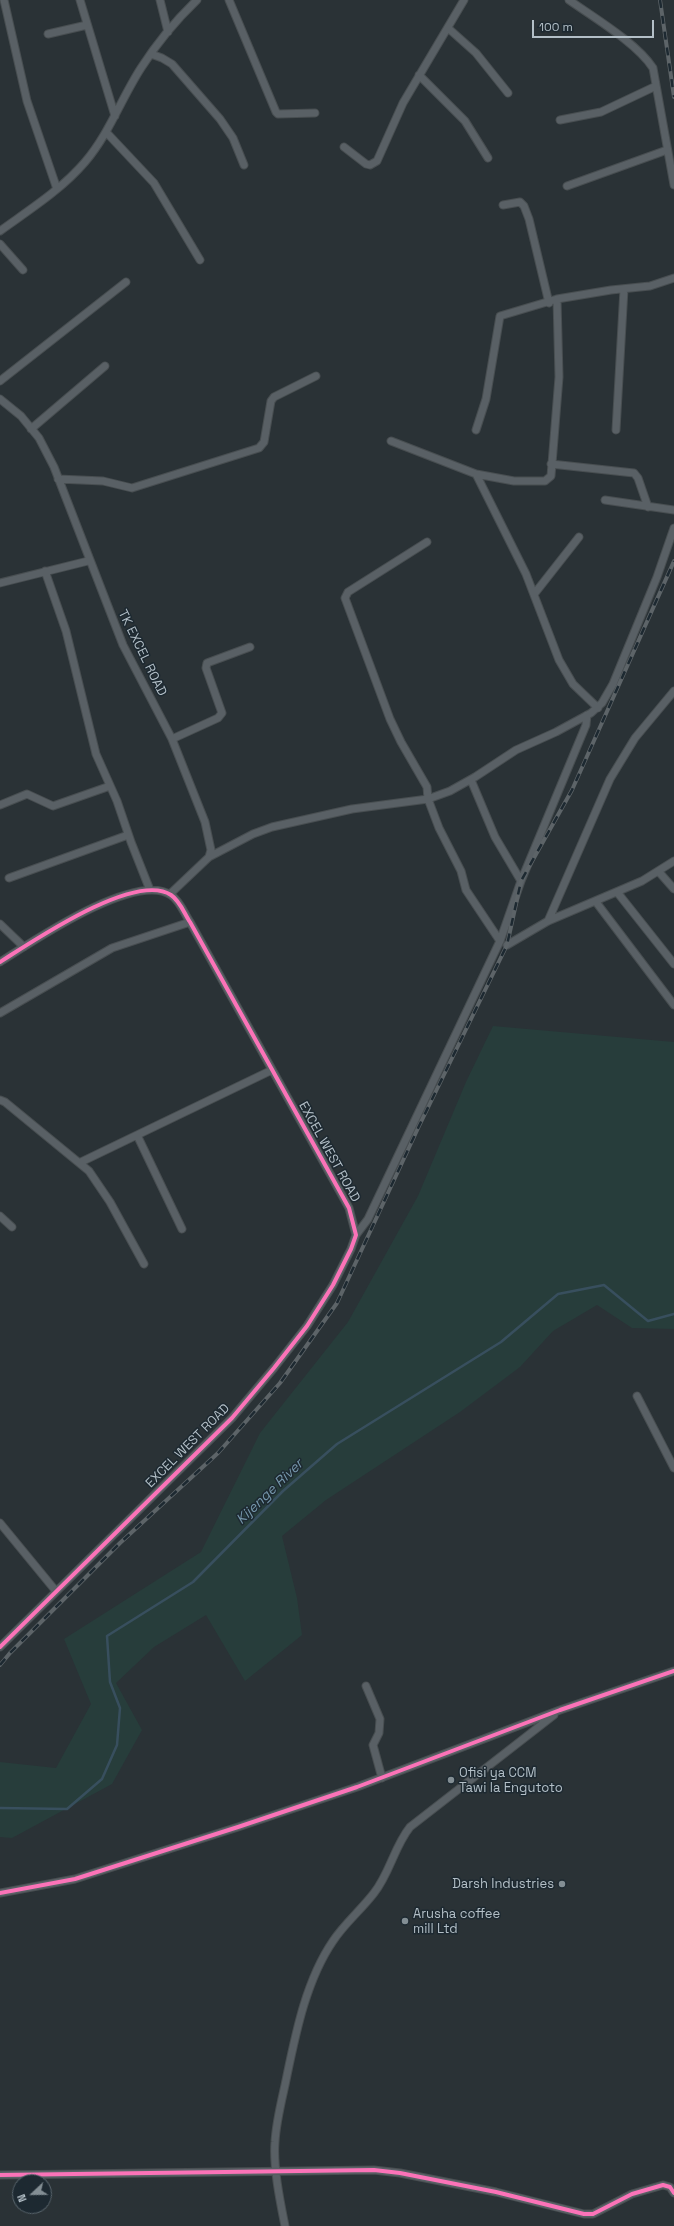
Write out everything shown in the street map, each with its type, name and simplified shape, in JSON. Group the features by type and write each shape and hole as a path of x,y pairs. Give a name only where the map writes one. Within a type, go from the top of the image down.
{"street":[{"path":"4,0 27,101 57,188"},
{"path":"80,0 115,116"},
{"path":"160,0 168,32"},
{"path":"0,231 57,188 84,163 106,132 151,54 168,32 197,0"},
{"path":"229,0 276,112 278,114 315,113"},
{"path":"344,147 366,164 370,165 377,161 395,117 464,0"},
{"path":"569,0 649,61 655,73 674,185"},
{"path":"48,34 87,25"},
{"path":"448,28 476,53 508,93"},
{"path":"151,54 172,64 220,119 232,138 244,165"},
{"path":"419,75 465,121 488,158"},
{"path":"560,120 601,112 656,86"},
{"path":"106,132 154,183 200,260"},
{"path":"567,186 667,150"},
{"path":"503,205 516,202 524,206 529,219 549,303"},
{"path":"0,244 23,270"},
{"path":"476,430 486,399 498,318 505,312 549,303 557,299 650,286 674,278"},
{"path":"0,381 126,282"},
{"path":"616,430 624,289"},
{"path":"391,441 476,474 514,481 542,482 549,479 552,464 559,372 557,299"},
{"path":"31,429 104,366"},
{"path":"58,479 103,481 132,488 259,448 264,442 271,401 274,396 316,376"},
{"name":"TK EXCEL ROAD","path":"0,399 21,416 39,438 58,479 88,561 123,645 172,739 205,822 211,850 209,858"},
{"path":"552,464 634,473 638,478 648,507"},
{"path":"476,474 535,593 566,673 573,684 598,708"},
{"path":"605,500 674,510"},
{"path":"0,962 100,905 128,894 150,890 159,890 170,894 209,858 253,834 272,827 360,808 428,799 471,780 516,750 556,732 598,708 613,684 627,652 657,577 674,528"},
{"path":"535,593 579,537"},
{"path":"427,542 348,592 345,598 390,719 401,742 427,787 428,799 439,828 461,871 466,890 503,943"},
{"path":"0,583 88,561"},
{"path":"45,571 75,665 96,754 124,818 128,835 150,890"},
{"path":"172,739 218,718 222,713 206,668 207,663 250,648"},
{"path":"548,921 610,779 635,738 674,692"},
{"path":"356,1235 368,1219 503,943 521,881 586,725 586,715"},
{"path":"471,780 495,837 521,881"},
{"path":"0,805 27,794 53,806 110,786"},
{"path":"9,878 128,835"},
{"path":"503,943 548,921 596,902 659,872 674,861"},
{"path":"659,872 674,889"},
{"path":"617,892 674,964"},
{"name":"EXCEL WEST ROAD","path":"0,1647 55,1590 236,1413 307,1326 333,1285 356,1235 349,1208 190,922 178,902 170,894"},
{"path":"596,902 674,1005"},
{"path":"0,1013 112,948 190,922"},
{"path":"0,924 24,947"},
{"path":"81,1162 272,1070"},
{"path":"0,1100 5,1102 81,1162 108,1198 144,1264"},
{"path":"137,1135 182,1229"},
{"path":"0,1216 12,1227"},
{"path":"637,1396 674,1468"},
{"path":"0,1523 55,1590"},
{"path":"0,1893 75,1879 382,1778 560,1710 674,1671"},
{"path":"366,1686 380,1719 379,1733 373,1744 382,1778"},
{"path":"285,2226 275,2141 288,2068 304,2007 315,1975 332,1942 374,1892 386,1873 394,1850 410,1827 560,1710"},
{"path":"0,2175 278,2173 348,2169 400,2173 496,2192 584,2214 593,2214 632,2194 663,2185 670,2187 674,2193"}],"green space":[{"path":"493,1026 674,1042 674,1329 632,1328 597,1305 553,1331 520,1367 460,1412 326,1500 282,1536 297,1598 302,1635 245,1681 206,1615 154,1647 116,1683 142,1730 112,1784 12,1838 0,1837 0,1762 56,1768 91,1704 64,1639 201,1552 260,1433 348,1322 418,1196 466,1082"}],"waterway":[{"name":"Kijenge River","path":"0,1808 67,1809 102,1779 117,1745 120,1708 110,1682 107,1636 193,1582 283,1491 337,1444 501,1342 558,1294 604,1285 648,1321 674,1314"}],"railway":[{"path":"660,0 674,97"},
{"path":"0,1665 10,1653 120,1543 218,1453 280,1383 337,1303 419,1126 507,945 521,881 572,790 674,561"}],"cycle path":[{"path":"0,962 59,926 110,900 134,893 155,890 171,895 179,904 190,922 349,1208 356,1235 351,1249 333,1285 307,1326 232,1418 0,1647"},
{"path":"0,1893 75,1879 238,1827 357,1787 560,1710 674,1671"},
{"path":"0,2175 374,2170 400,2173 496,2192 584,2214 593,2214 632,2194 663,2185 670,2187 674,2193"}],"place":[{"name":"Ofisi ya CCM Tawi la Engutoto","path":"451,1780"},
{"name":"Darsh Industries","path":"562,1884"},
{"name":"Arusha coffee mill Ltd","path":"405,1921"}]}
